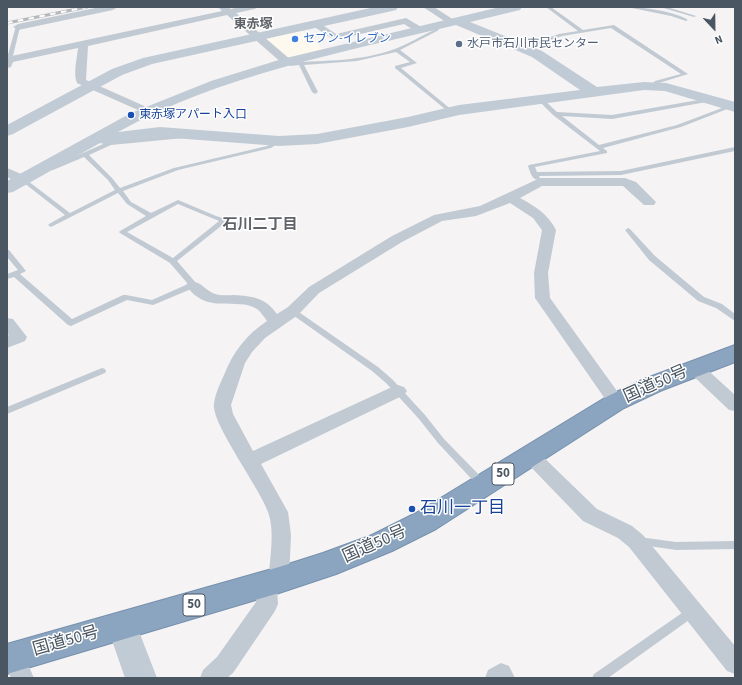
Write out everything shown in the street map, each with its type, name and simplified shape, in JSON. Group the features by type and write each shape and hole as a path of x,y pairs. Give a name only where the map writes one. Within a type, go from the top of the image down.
{"highway":[{"name":"国道50号","path":"14,665 122,626 326,565 382,543 426,521 616,402 652,385 735,353"}],"street":[{"path":"18,27 113,7"},
{"path":"8,62 226,10 252,7"},
{"path":"7,130 117,72 148,61 392,7"},
{"path":"428,7 455,22 537,54 594,92"},
{"path":"7,188 39,170 88,147 147,111 216,84 426,28 516,7"},
{"path":"226,10 258,36 294,62"},
{"path":"315,24 334,38 406,21 426,28"},
{"path":"83,44 81,81 147,111"},
{"path":"88,147 160,132 279,141 318,139 343,136 451,112 488,106 655,85 733,106"},
{"path":"7,172 22,179"},
{"path":"211,678 225,664 267,604 273,582 281,535 278,512 260,478 238,442 224,414 222,405 237,362 246,348 259,334 293,311 314,290 397,239 438,218 471,213 493,206 511,198 537,178 625,182 631,184 649,202"},
{"path":"511,198 547,223 548,230 540,278 540,288 543,298 616,402"},
{"path":"193,285 214,300 248,301 262,306 275,322"},
{"path":"7,323 19,337 7,343"},
{"path":"694,368 735,405"},
{"path":"249,460 398,392"},
{"path":"531,456 590,514 625,532 636,541 735,664"},
{"path":"122,626 141,678"},
{"path":"496,678 501,674 504,678"}],"lane":[{"path":"548,7 582,31"},
{"path":"629,7 672,15 686,20"},
{"path":"662,7 694,16"},
{"path":"672,15 679,11"},
{"path":"524,48 561,35 612,26 685,74 657,82 655,85"},
{"path":"8,62 18,27"},
{"path":"294,62 345,61 377,56 397,50 437,30 426,28"},
{"path":"397,50 414,63 397,67 451,112"},
{"path":"294,62 315,92"},
{"path":"541,100 555,114 606,152 531,166 537,178 621,173 735,150"},
{"path":"555,114 612,117 711,100"},
{"path":"598,147 679,126 733,106"},
{"path":"51,225 118,191 176,169 269,147 279,141"},
{"path":"88,147 118,191 129,203 151,216"},
{"path":"22,179 69,216"},
{"path":"15,274 71,323 126,297 153,303 193,285 172,261 122,232 151,216 178,202 246,227"},
{"path":"172,261 224,220"},
{"path":"628,230 652,258 701,299 719,306 735,318"},
{"path":"7,252 22,271 7,277"},
{"path":"293,311 375,368 422,417 441,442 484,486"},
{"path":"7,411 102,371"},
{"path":"636,541 676,546 735,545"},
{"path":"598,678 693,610"}],"shaded area":[{"path":"300,29 324,50 290,58 286,57 265,38"}],"railway":[{"path":"7,23 87,7"}],"place":[{"name":"セブン-イレブン","path":"295,39"},
{"name":"水戸市石川市民センター","path":"459,44"},
{"name":"東赤塚アパート入口","path":"131,115"},
{"name":"石川一丁目","path":"412,509"}],"district":[{"name":"東赤塚","path":"253,25"},
{"name":"石川二丁目","path":"260,226"}]}
